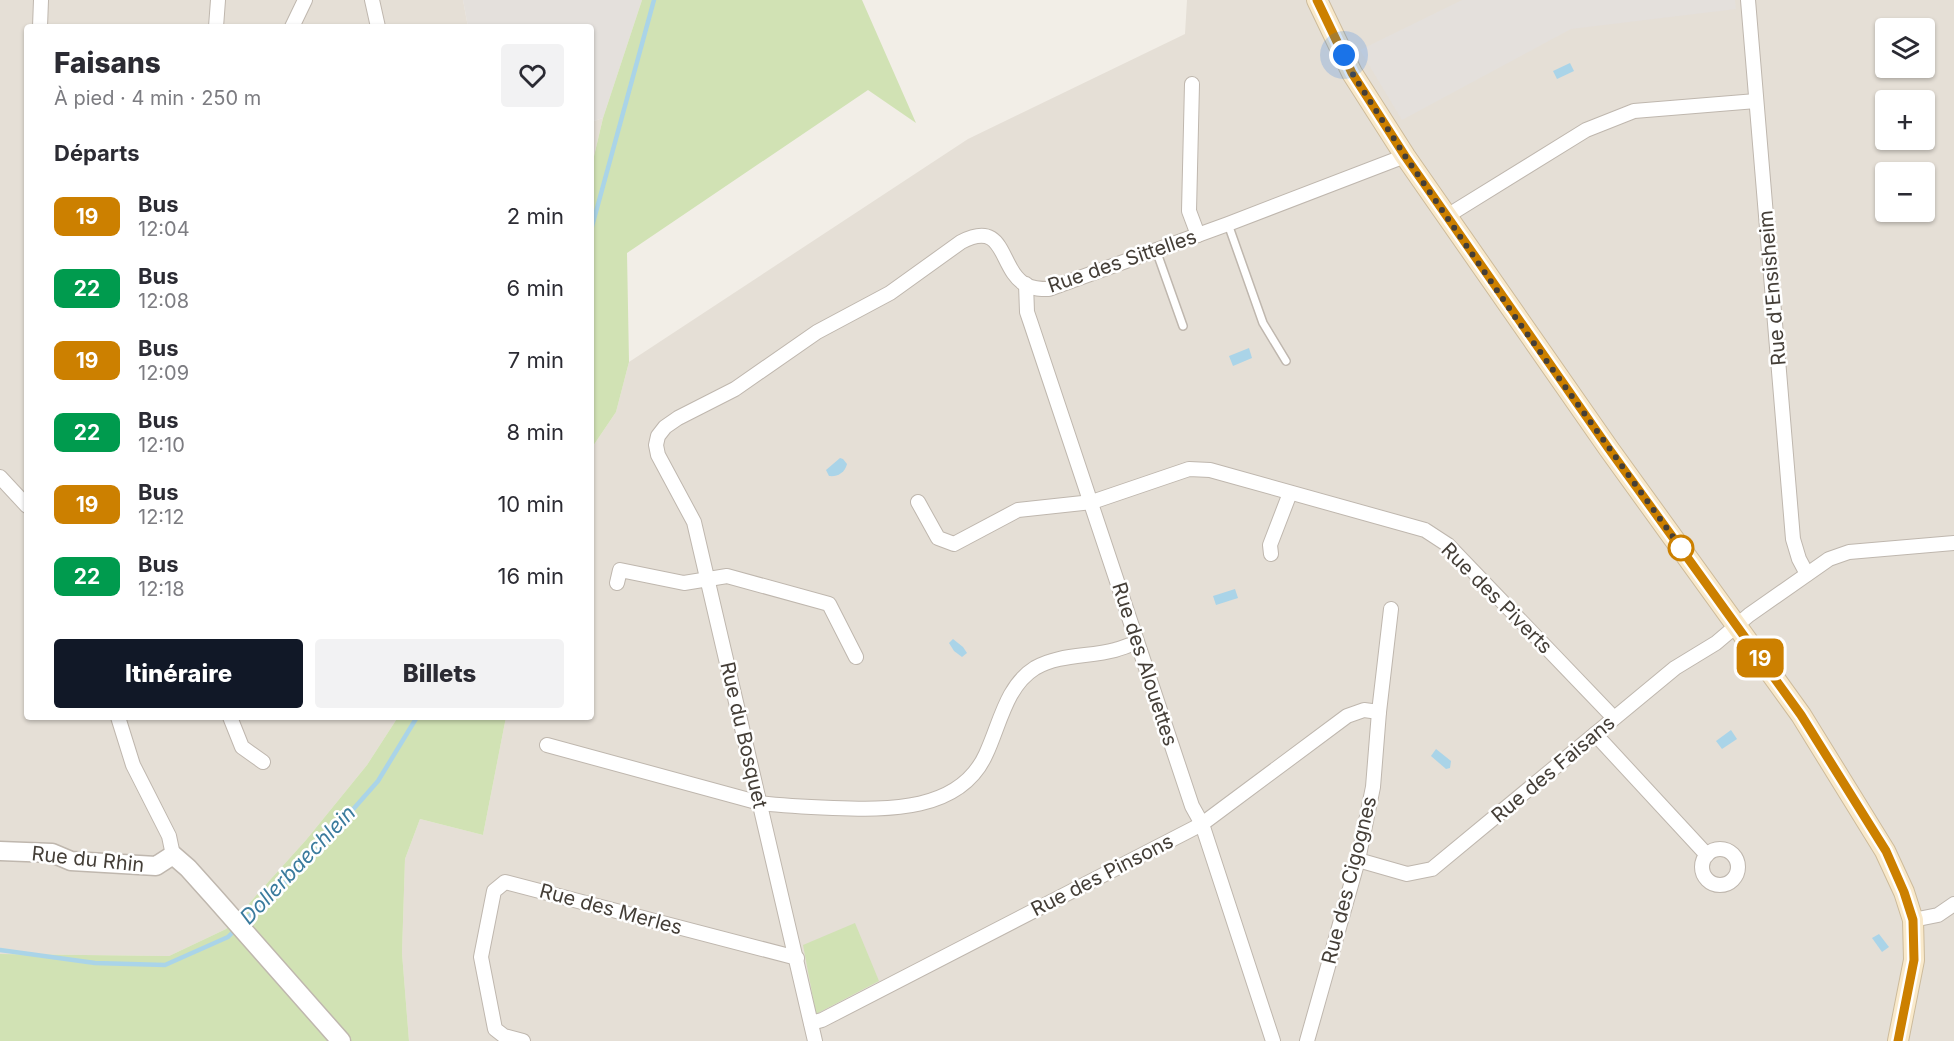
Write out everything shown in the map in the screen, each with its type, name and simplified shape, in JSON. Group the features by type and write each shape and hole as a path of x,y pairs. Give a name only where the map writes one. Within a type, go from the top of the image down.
{"main road":[{"path":"1317,0 1352,73 1405,156 1595,430 1801,715 1886,851 1904,892 1913,920 1914,960 1898,1041"}],"street":[{"path":"40,24 41,0"},
{"path":"216,24 218,0"},
{"path":"293,24 305,0"},
{"path":"372,0 377,24"},
{"name":"Rue d'Ensisheim","path":"1748,0 1793,539 1799,559 1807,574"},
{"path":"1192,84 1189,211 1198,235"},
{"path":"1447,216 1586,130 1634,111 1756,100"},
{"name":"Rue des Sittelles","path":"658,436 665,427 678,418 735,390 817,332 890,293 961,242 973,236 984,235 999,244 1014,272 1026,284 1038,289 1049,289 1405,156"},
{"name":"Rue des Alouettes","path":"1026,284 1027,312 1192,806 1202,824 1273,1041"},
{"name":"Rue du Bosquet","path":"658,436 656,445 658,455 694,522 815,1041"},
{"name":"Rue des Piverts","path":"918,502 938,538 954,544 1018,510 1092,502 1189,469 1210,470 1425,530 1448,545 1614,718"},
{"path":"0,477 24,503"},
{"path":"1271,554 1270,545 1290,493"},
{"name":"Rue des Faisans","path":"1358,860 1407,874 1432,869 1675,668 1716,643 1749,615 1829,559 1849,552 1954,543"},
{"path":"617,583 620,570 684,583 726,576 828,604 856,657"},
{"name":"Rue des Cigognes","path":"1306,1041 1358,860 1373,787 1391,609"},
{"path":"547,745 760,803 782,806 877,809 922,803 951,792 968,780 985,757 1014,687 1035,668 1061,658 1114,650 1137,643"},
{"name":"Rue des Pinsons","path":"811,1023 833,1014 1202,824 1347,716 1364,710 1379,712"},
{"path":"119,720 133,765 169,836 173,855 230,914 341,1041"},
{"path":"231,720 242,747 263,762"},
{"path":"1595,734 1707,855"},
{"name":"Rue du Rhin","path":"0,851 52,853 71,861 156,866 173,855"},
{"name":"Rue des Merles","path":"523,1041 504,1036 495,1029 481,957 494,891 506,882 797,958"},
{"path":"1913,920 1938,915 1954,904"}],"lane":[{"path":"1228,224 1263,323 1286,361"},
{"path":"1156,250 1183,326"}],"shaded area":[{"path":"0,0 463,0 467,24 24,24 24,720 396,720 367,765 306,840 226,929 169,956 0,954"},
{"path":"463,0 642,0 603,118 594,121 594,24 467,24"},
{"path":"1187,0 1954,0 1954,1041 409,1041 402,953 405,859 420,819 483,835 505,720 594,720 594,445 616,412 629,362 968,139 1185,34"},
{"path":"1462,0 1735,0 1736,9 1571,29 1402,120 1360,50"},
{"path":"603,118 594,156 594,121"}],"green space":[{"path":"642,0 862,0 916,123 868,90 627,253 629,362 616,412 594,445 594,156 603,118"},
{"path":"396,720 505,720 483,835 420,819 405,859 402,953 409,1041 0,1041 0,954 169,956 226,929 306,840 367,765"},
{"path":"855,923 879,981 816,1014 803,945"}],"water":[{"path":"1570,63 1574,71 1557,79 1553,71"},
{"path":"1249,348 1252,358 1233,366 1229,356"},
{"path":"840,458 847,464 843,472 829,476 826,470"},
{"path":"1235,589 1238,598 1216,605 1213,596"},
{"path":"953,639 967,653 962,657 949,643"},
{"path":"1731,730 1737,739 1722,749 1716,741"},
{"path":"1436,749 1451,761 1450,768 1446,769 1431,756"},
{"path":"1879,934 1889,947 1882,952 1872,938"}],"waterway":[{"name":"Dollerbaechlein","path":"594,219 654,0"},
{"name":"Dollerbaechlein","path":"242,923 305,864 378,781 415,720"},
{"name":"Dollerbaechlein","path":"0,950 95,963 165,965 228,937 236,929"}],"bus line":[{"name":"19","path":"1317,0 1352,73 1405,156 1520,324 1801,715 1886,851 1904,892 1913,920 1914,960 1898,1041"}],"route":[{"path":"1344,55 1352,73 1405,156 1520,324 1681,548"}]}
